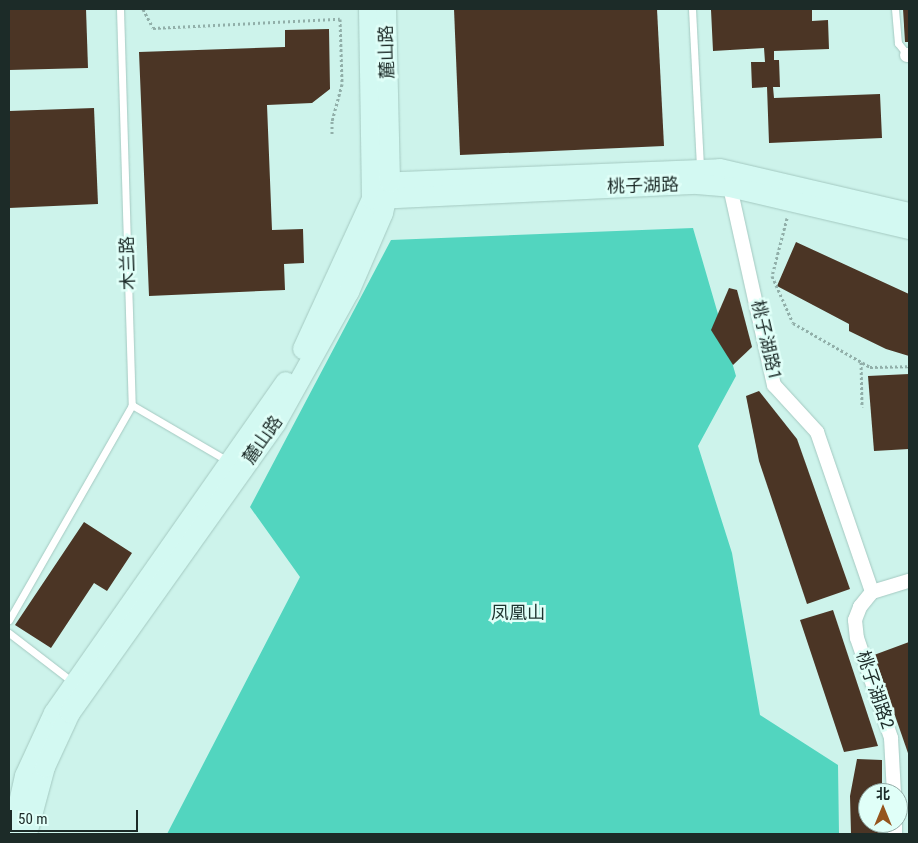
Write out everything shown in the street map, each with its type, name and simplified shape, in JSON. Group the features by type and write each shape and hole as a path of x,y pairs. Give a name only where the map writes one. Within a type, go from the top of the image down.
{"main road":[{"name":"麓山路","path":"12,834 16,808 38,745 74,683 290,375 381,191 369,9"},
{"name":"麓山路","path":"27,834 45,767 70,713 276,424 348,292 370,242 381,191 390,131 386,9"},
{"path":"390,131 397,154 405,166 414,173 443,187"},
{"name":"桃子湖路","path":"381,191 700,168 740,172 796,188 909,213"},
{"name":"桃子湖路","path":"443,187 680,184 730,187 909,229"},
{"path":"370,242 393,214 443,187"}],"street":[{"name":"桃子湖路1","path":"730,187 774,385 817,432 872,592"},
{"path":"872,592 909,582"},
{"name":"桃子湖路2","path":"872,592 860,607 855,620 856,638 891,738 893,783"}],"lane":[{"name":"木兰路","path":"120,9 132,405"},
{"path":"692,9 700,168"},
{"path":"895,9 898,43 909,56"},
{"path":"9,620 132,405 229,462"},
{"path":"9,633 74,683"}],"path":[{"path":"143,9 153,28 340,19 342,84 332,121 332,136"},
{"path":"791,202 772,276 793,323 870,367 909,366"},
{"path":"860,361 862,407"}],"green space":[{"name":"凤凰山","path":"693,228 736,376 698,446 732,553 760,715 838,765 839,834 167,834 300,577 250,507 391,240"}],"building":[{"path":"9,9 86,9 88,68 9,70"},
{"path":"454,9 657,9 664,146 460,155"},
{"path":"812,9 812,21 828,20 829,49 774,51 774,60 779,60 780,87 773,87 774,98 880,94 882,138 769,143 767,87 752,88 751,62 765,62 764,48 713,51 711,10"},
{"path":"903,9 909,9 909,42 905,42"},
{"path":"329,29 330,89 312,103 267,105 272,230 303,229 304,263 284,264 285,290 149,296 139,52 285,47 285,30"},
{"path":"94,108 98,204 9,208 9,111"},
{"path":"796,242 909,294 909,356 886,349 849,331 849,324 777,286"},
{"path":"729,288 737,290 752,347 733,365 711,330"},
{"path":"909,374 909,449 874,451 868,376"},
{"path":"759,391 797,439 850,589 807,604 759,461 746,396"},
{"path":"84,522 132,553 107,591 94,583 51,648 15,625"},
{"path":"833,610 878,746 844,752 800,620"},
{"path":"909,642 909,756 874,655"},
{"path":"857,759 882,760 882,783 858,783 858,833 883,834 851,834 850,796"}]}
